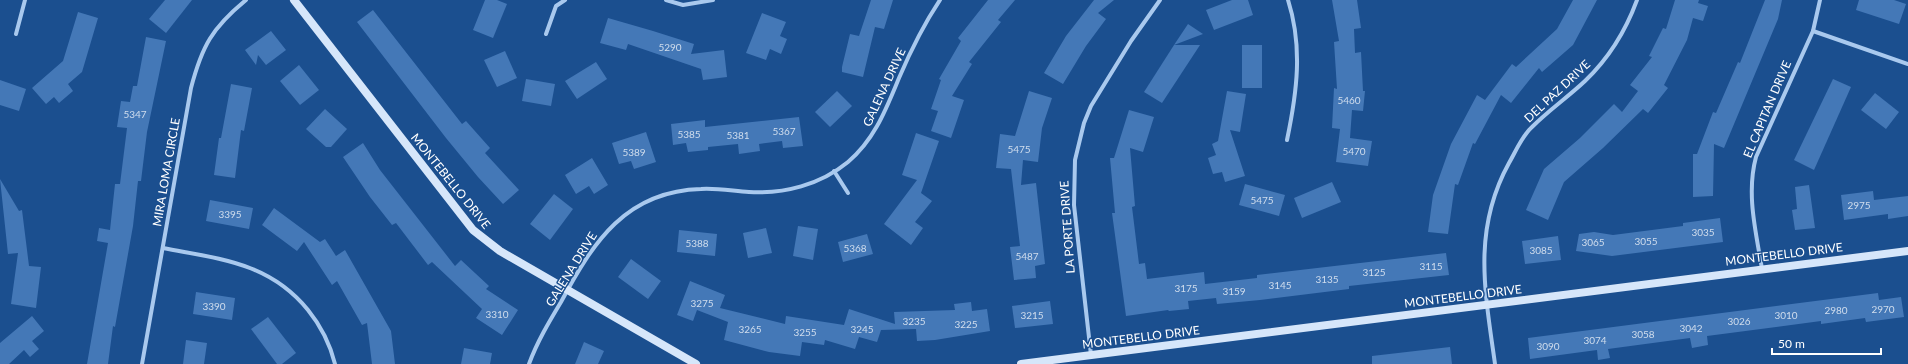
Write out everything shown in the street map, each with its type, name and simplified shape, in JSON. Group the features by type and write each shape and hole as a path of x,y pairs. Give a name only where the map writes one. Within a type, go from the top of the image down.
{"street":[{"path":"16,34 25,0"},
{"name":"MIRA LOMA CIRCLE","path":"142,364 196,69 202,50 210,36 246,0"},
{"name":"MONTEBELLO DRIVE","path":"294,0 473,230 500,251 696,364"},
{"path":"546,34 556,6 565,0"},
{"path":"666,0 683,5 713,0"},
{"name":"GALENA DRIVE","path":"529,364 535,349 567,290 598,240 614,223 635,207 656,197 677,191 700,188 769,193 787,191 821,179 848,162 872,137 881,122 915,43 940,0"},
{"name":"LA PORTE DRIVE","path":"1091,355 1075,218 1073,180 1074,160 1084,123 1091,106 1131,41 1160,0"},
{"path":"1287,140 1297,82 1298,58 1296,35 1288,0"},
{"name":"DEL PAZ DRIVE","path":"1495,364 1484,270 1487,224 1501,178 1517,148 1531,128 1585,81 1600,65 1624,29 1637,0"},
{"name":"EL CAPITAN DRIVE","path":"1762,269 1751,195 1751,175 1756,157 1813,31 1820,0"},
{"path":"1813,31 1908,64"},
{"path":"834,171 848,193"},
{"path":"163,248 231,261 255,268 275,279 288,289 314,318 325,335 335,364"},
{"name":"MONTEBELLO DRIVE","path":"1021,364 1908,251"}],"building":[{"path":"165,0 192,0 166,33 149,19"},
{"path":"485,0 497,0 507,4 493,38 473,30"},
{"path":"871,0 893,0 884,29 875,27 863,77 842,72 850,34 859,36"},
{"path":"988,0 1015,0 998,20 1001,22 969,62 972,64 952,96 964,100 951,138 931,131 938,111 931,109 941,80 939,79 961,41 958,38"},
{"path":"1094,0 1114,0 1098,13 1106,19 1086,46 1063,84 1044,73 1066,36"},
{"path":"1232,0 1248,0 1253,15 1214,30 1206,10"},
{"path":"1332,0 1357,0 1361,28 1354,29 1355,53 1361,52 1363,91 1365,91 1363,111 1352,110 1350,138 1372,141 1368,166 1336,162 1340,129 1332,128 1334,88 1337,89 1334,42 1339,41"},
{"path":"1573,0 1597,0 1573,45 1542,72 1539,68 1511,103 1501,95 1475,144 1473,143 1458,185 1455,184 1448,234 1428,232 1433,195 1451,144 1477,95 1485,100 1512,64 1516,67 1557,29"},
{"path":"1675,0 1699,0 1698,3 1708,6 1703,21 1693,18 1687,40 1664,85 1668,88 1648,113 1643,109 1603,148 1564,182 1548,220 1526,210 1544,169 1580,138 1614,104 1622,112 1638,91 1630,85 1652,57 1649,56 1663,28 1666,29"},
{"path":"1765,0 1782,0 1778,19 1724,148 1714,144 1713,196 1693,197 1693,154 1697,154 1713,112 1716,113 1738,62 1740,63"},
{"path":"1859,0 1894,0 1906,4 1899,24 1856,10"},
{"path":"373,10 462,124 466,121 490,148 485,153 519,190 503,204 478,177 446,138 357,22"},
{"path":"78,12 98,18 82,72 68,84 73,91 59,103 54,97 46,104 32,88 63,61"},
{"path":"762,13 786,22 780,36 787,39 781,54 770,49 766,60 746,53"},
{"path":"608,18 694,44 691,54 724,50 727,77 703,80 701,69 628,44 626,50 600,43"},
{"path":"1188,24 1203,34 1174,45"},
{"path":"271,31 286,50 266,65 258,55 256,65 245,50"},
{"path":"146,37 166,41 147,132 141,181 138,181 133,226 115,327 113,326 108,364 87,364 108,243 97,241 99,228 110,230 115,184 120,184 127,128 117,127 121,101 130,102 133,86 137,86"},
{"path":"1174,45 1200,45 1162,103 1144,92"},
{"path":"1242,45 1262,45 1262,88 1242,88"},
{"path":"505,51 517,78 497,87 484,60"},
{"path":"596,62 607,79 577,99 565,81"},
{"path":"299,65 319,90 300,105 280,81"},
{"path":"526,79 555,84 551,106 522,101"},
{"path":"1833,79 1851,87 1814,170 1794,160"},
{"path":"0,80 26,89 19,111 0,105"},
{"path":"231,84 252,88 244,131 241,130 235,178 214,175 219,138 221,138"},
{"path":"837,91 852,106 830,127 815,112"},
{"path":"1029,91 1052,98 1042,128 1038,162 1023,160 1021,185 1036,183 1045,264 1035,266 1036,278 1014,280 1010,247 1020,246 1011,169 996,168 1000,134 1015,136"},
{"path":"1227,91 1246,94 1240,132 1230,130 1245,176 1225,182 1222,172 1213,174 1208,158 1216,155 1212,144 1218,141"},
{"path":"1875,93 1899,112 1886,129 1861,110"},
{"path":"325,109 347,129 331,147 326,147 306,129"},
{"path":"1129,110 1154,117 1143,152 1130,148 1135,206 1132,207 1139,264 1145,263 1147,279 1204,272 1205,284 1257,278 1257,275 1446,253 1449,275 1349,286 1349,289 1260,300 1217,304 1216,298 1188,301 1189,309 1168,310 1126,316 1112,213 1115,213 1110,158 1114,158"},
{"path":"799,117 803,146 783,148 782,141 759,144 760,151 739,154 738,144 708,147 708,150 688,152 686,143 673,145 671,124 705,120 705,127"},
{"path":"646,132 656,162 634,169 631,161 619,164 612,143"},
{"path":"916,133 939,141 921,193 932,201 915,222 923,228 911,245 884,224 917,180 902,175"},
{"path":"363,143 380,170 455,266 461,260 489,286 486,289 518,310 502,335 476,318 482,309 432,262 428,265 396,223 392,225 370,197 343,157"},
{"path":"592,158 608,185 594,194 589,186 576,194 565,175"},
{"path":"0,179 19,211 22,210 29,266 41,267 36,308 11,304 18,253 8,254"},
{"path":"1332,182 1341,202 1302,218 1294,198"},
{"path":"1245,184 1285,195 1279,216 1239,205"},
{"path":"1809,185 1815,228 1795,230 1792,210 1797,209 1795,187"},
{"path":"1873,191 1874,200 1908,196 1908,216 1888,219 1888,214 1844,220 1841,195"},
{"path":"554,194 573,209 550,240 530,224"},
{"path":"210,200 253,208 249,229 206,221"},
{"path":"274,208 320,242 325,239 336,256 345,250 391,331 395,364 372,364 367,323 362,325 337,281 332,285 304,242 297,251 262,225"},
{"path":"1720,218 1723,242 1612,256 1576,251 1579,234 1594,232 1613,235 1683,226 1683,223"},
{"path":"798,226 818,229 813,260 793,256"},
{"path":"766,228 772,253 748,258 743,233"},
{"path":"679,230 717,234 715,256 677,252"},
{"path":"867,234 873,254 843,262 838,242"},
{"path":"1558,236 1561,260 1525,264 1522,241"},
{"path":"631,259 661,281 648,299 618,277"},
{"path":"690,281 725,295 720,308 785,324 786,316 844,325 849,309 895,324 894,312 955,310 954,304 971,302 972,311 987,309 990,331 935,340 917,341 916,329 881,330 877,342 859,337 855,349 825,340 824,345 802,342 800,356 769,352 724,340 728,322 697,310 693,321 677,315"},
{"path":"196,292 235,298 232,320 193,314"},
{"path":"1878,293 1879,300 1901,297 1904,317 1866,322 1865,318 1821,324 1821,321 1707,336 1708,345 1692,348 1690,338 1608,349 1610,358 1598,360 1597,350 1530,359 1528,338"},
{"path":"1050,301 1053,324 1015,328 1012,306"},
{"path":"32,316 44,331 32,341 39,349 30,357 24,350 9,364 0,364 0,343"},
{"path":"268,317 296,353 282,364 277,364 251,329"},
{"path":"186,340 207,343 204,364 183,364"},
{"path":"584,342 604,351 598,364 575,364"},
{"path":"1450,347 1452,364 1372,364 1372,356"},
{"path":"464,348 492,353 490,364 461,364"}]}
